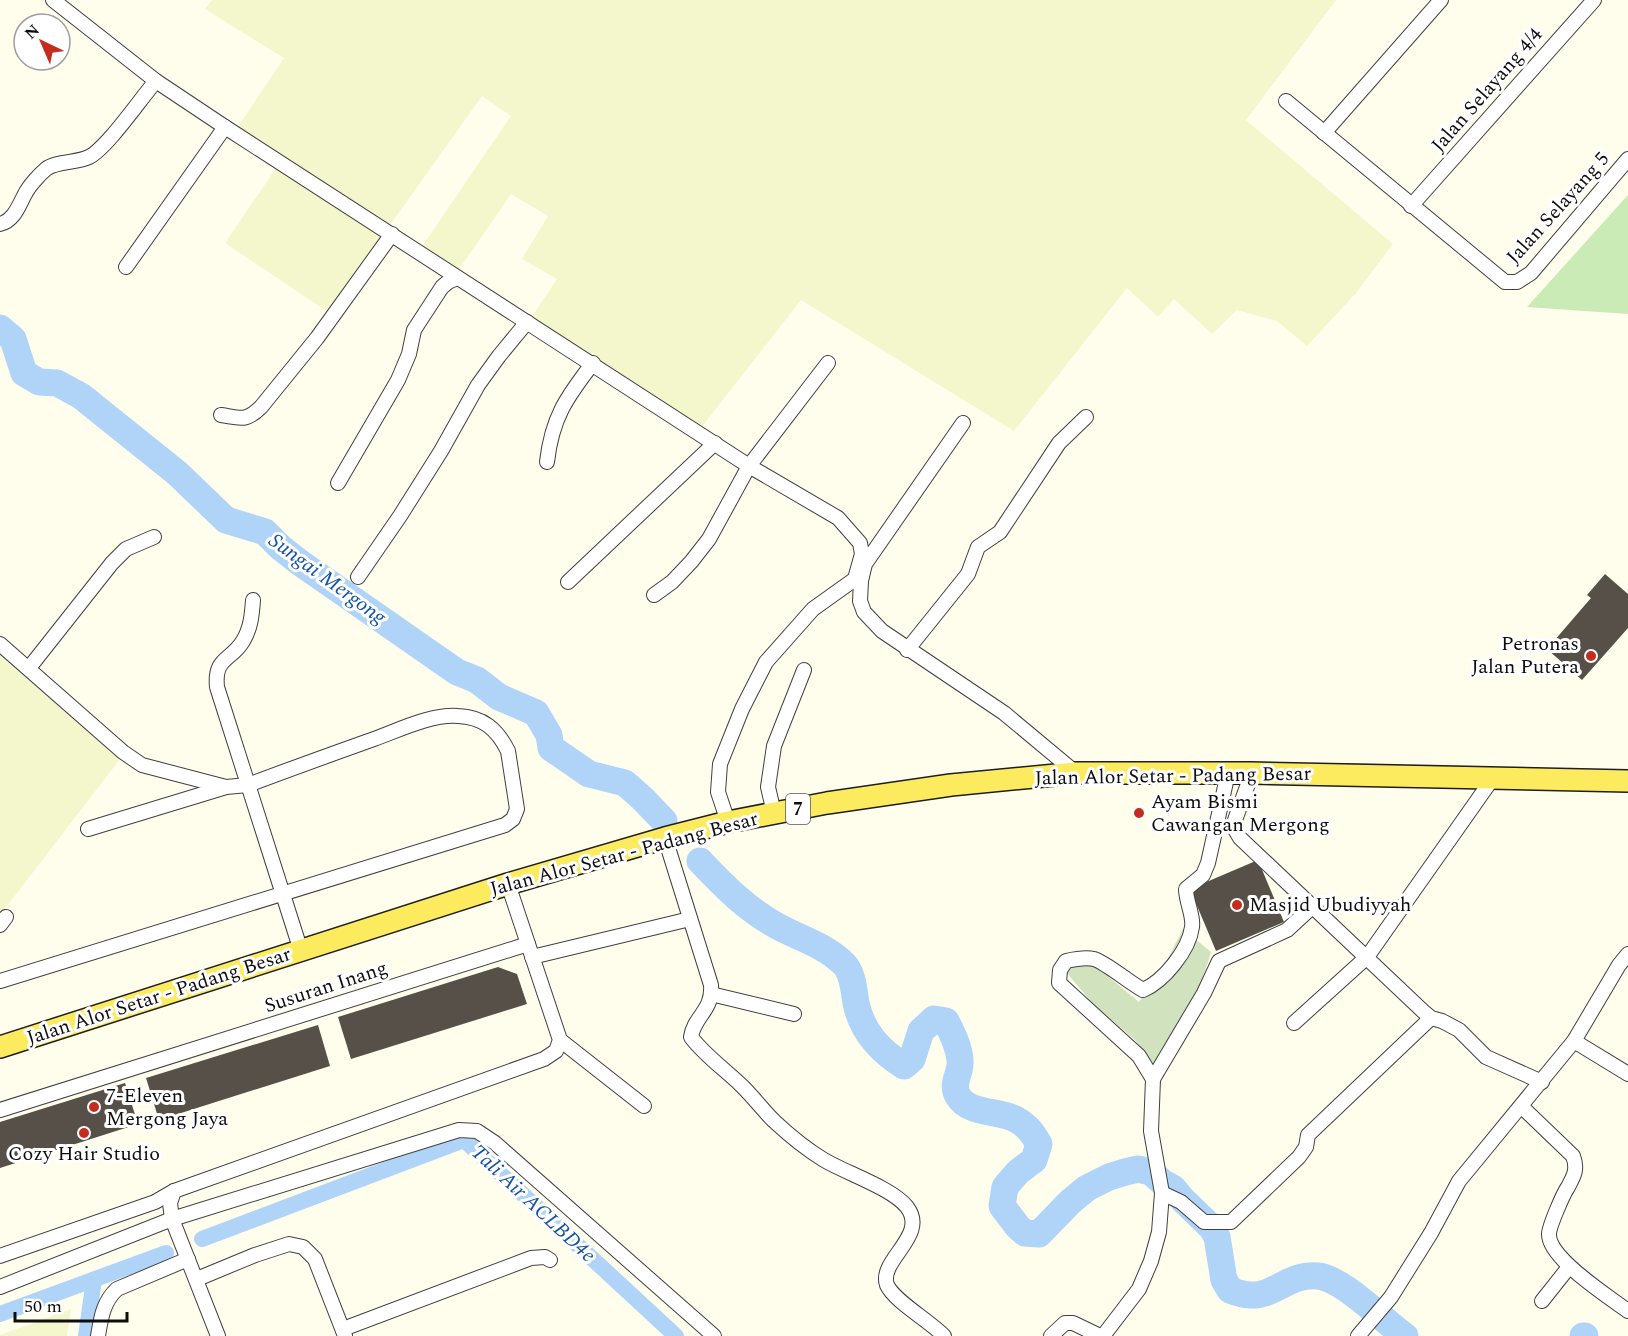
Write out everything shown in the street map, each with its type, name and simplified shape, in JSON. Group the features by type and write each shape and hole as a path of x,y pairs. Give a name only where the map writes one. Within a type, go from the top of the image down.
{"main road":[{"name":"Jalan Alor Setar - Padang Besar","path":"0,1047 508,884 665,838 774,813 951,785 1076,773 1252,773 1628,782"}],"street":[{"path":"53,0 156,81 225,127 749,466 838,518 860,543 862,554 855,579 864,612 882,631 907,650 1004,713 1076,773"},
{"path":"1324,133 1440,0"},
{"name":"Jalan Selayang 4/4","path":"1411,206 1594,0"},
{"path":"0,224 5,223 21,205 25,193 48,168 92,156 156,81"},
{"path":"1286,101 1411,206"},
{"path":"126,267 225,127"},
{"name":"Jalan Selayang 5","path":"1411,206 1505,282 1517,282 1531,273 1628,159"},
{"path":"221,415 251,417 261,407 317,338 392,234"},
{"path":"338,483 399,380 409,354 414,330 442,287 458,278"},
{"path":"358,577 441,451 478,385 527,322"},
{"path":"547,462 550,436 561,409 593,363"},
{"path":"654,595 672,582 709,539 749,466 828,363"},
{"path":"907,650 968,574 978,547 1000,532 1059,443 1086,417"},
{"path":"860,601 865,564 963,423"},
{"path":"568,582 715,443"},
{"path":"29,668 112,562 126,549 154,537"},
{"path":"728,822 718,792 720,764 742,710 766,662 813,609 855,579"},
{"path":"253,600 248,632 241,644 220,663 216,675 217,687 301,951"},
{"path":"0,644 123,752 142,765 226,787"},
{"path":"774,813 768,787 774,746 804,670"},
{"path":"0,981 505,825 513,819 517,809 508,751 492,727 474,719 457,716 422,722 248,784 226,787 88,829"},
{"path":"1153,1079 1139,1056 1059,983 1060,970 1066,961 1079,958 1096,959 1143,990 1154,985 1169,970 1188,941 1193,925 1186,901 1186,890 1203,875 1208,863 1228,773"},
{"path":"1252,773 1235,820 1234,828 1240,838 1431,1018 1459,1030 1486,1057 1542,1082"},
{"path":"1294,1023 1367,957 1493,778"},
{"path":"665,838 711,985 707,1009 692,1030 691,1037 697,1046 744,1088 774,1121 804,1146 824,1160 888,1192 907,1207 913,1220 910,1234 886,1273 886,1283 893,1294 944,1336"},
{"path":"508,884 560,1040 644,1106"},
{"path":"1051,1336 1065,1323 1073,1323 1102,1336 1138,1289 1159,1232 1161,1190 1151,1131 1153,1079 1194,1010 1219,961 1287,930 1313,906"},
{"name":"Susuran Inang","path":"0,1110 530,950 690,919"},
{"path":"1358,1336 1391,1297 1431,1233 1459,1181 1574,1041 1619,965 1628,954"},
{"path":"711,994 794,1014"},
{"path":"1161,1190 1204,1222 1231,1222 1299,1157 1306,1147 1308,1135 1431,1018"},
{"path":"0,1256 155,1202 174,1191 544,1059 555,1051 560,1040"},
{"path":"1574,1041 1628,1074"},
{"path":"1521,1106 1573,1156 1576,1162 1574,1176 1566,1189 1548,1233 1550,1242 1569,1267 1628,1311"},
{"path":"0,1287 171,1219 459,1130 477,1131 504,1151 714,1336"},
{"path":"174,1191 170,1203 171,1219 218,1336"},
{"path":"196,1279 289,1244 303,1247 315,1259 344,1333 531,1258 545,1257 550,1260"},
{"path":"98,1336 106,1303 117,1290 188,1259"},
{"path":"1542,1301 1569,1267"}],"green space":[{"path":"212,0 1336,0 1246,120 1393,244 1356,293 1307,346 1277,321 1237,310 1212,334 1174,299 1158,317 1127,288 1014,431 801,300 701,428 531,318 557,279 522,259 548,216 511,194 457,272 421,248 511,116 482,96 328,312 225,243 283,158 237,128 284,58 205,9"},
{"path":"1628,195 1628,314 1527,307"},
{"path":"0,656 120,759 0,915"},
{"path":"1183,929 1211,952 1188,1012 1156,1067 1135,1040 1093,1004 1066,972 1072,962 1093,960 1110,978 1139,1002 1167,960"},
{"path":"71,1309 67,1336 0,1336 0,1335"}],"building":[{"path":"1605,574 1628,594 1628,628 1582,680 1547,649 1591,598 1587,595"},
{"name":"Masjid Ubudiyyah","path":"1258,860 1284,922 1216,951 1190,889"},
{"path":"498,967 517,974 527,1004 351,1059 338,1017"},
{"path":"318,1025 330,1066 159,1120 146,1078"},
{"path":"125,1083 138,1124 0,1168 0,1122"}],"waterway":[{"name":"Sungai Mergong","path":"0,328 13,339 24,373 39,382 57,383 81,396 177,473 226,520 265,532 299,562 457,672 477,680 499,697 536,713 549,735 551,748 589,774 625,783 664,821"},
{"name":"Sungai Mergong","path":"700,861 755,912 777,926 820,947 844,964 851,977 856,1003 867,1032 887,1054 904,1066 912,1059 921,1031 934,1019 946,1021 959,1055 960,1064 955,1087 958,1096 969,1106 1017,1120 1027,1128 1039,1144 1034,1160 1018,1172 1005,1187 1002,1206 1025,1233 1039,1234 1087,1188 1109,1177 1138,1169 1151,1172 1173,1188 1212,1228 1217,1237 1224,1280 1230,1290 1256,1295 1295,1279 1318,1276 1339,1284 1351,1292 1405,1336"},
{"name":"Tali Air ACLBD4e","path":"202,1239 464,1140 676,1336"},
{"name":"Tali Air ACLBD4e","path":"0,1314 166,1253"},
{"path":"86,1336 94,1280"}],"place":[{"name":"Petronas Jalan Putera","path":"1591,656"},
{"name":"Ayam Bismi Cawangan Mergong","path":"1139,813"},
{"name":"Masjid Ubudiyyah","path":"1237,905"},
{"name":"7-Eleven Mergong Jaya","path":"94,1107"},
{"name":"Cozy Hair Studio","path":"84,1133"}]}
